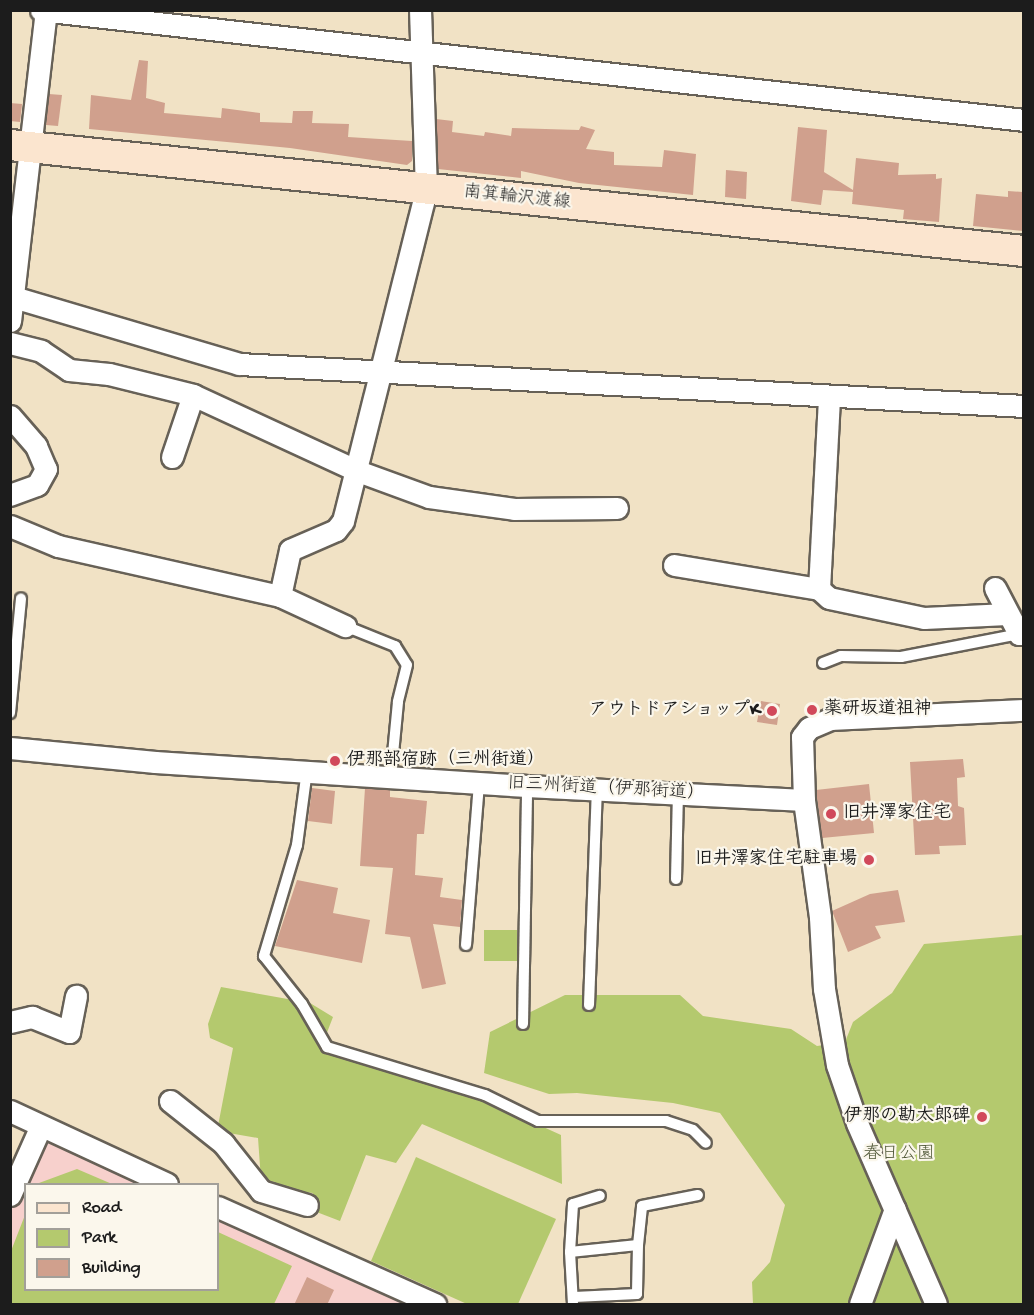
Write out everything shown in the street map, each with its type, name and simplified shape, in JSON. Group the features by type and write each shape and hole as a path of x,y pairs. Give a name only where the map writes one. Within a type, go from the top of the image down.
{"main road":[{"name":"南箕輪沢渡線","path":"20,145 426,190 1023,250"}],"street":[{"path":"41,10 1023,120"},
{"path":"280,596 290,550 336,530 343,521 378,373 426,190 420,10"},
{"path":"10,321 20,145 46,11"},
{"path":"13,296 239,364 1023,406"},
{"path":"10,343 41,351 69,370 109,374 193,395 355,470 429,497 514,509 617,508"},
{"path":"172,457 193,395"},
{"path":"819,589 829,396"},
{"path":"10,416 36,447 46,469 37,485 10,495"},
{"path":"10,526 58,546 280,596 345,626"},
{"path":"674,565 819,589 829,598 924,618 1007,614"},
{"path":"995,588 1007,614 1021,633"},
{"path":"936,1305 857,1123 837,1065 824,989 820,917 804,800 802,737 819,722 1023,710"},
{"name":"旧三州街道（伊那街道）","path":"10,748 154,762 527,786 804,800"},
{"path":"10,1022 32,1017 69,1032 76,996"},
{"path":"170,1101 223,1143 261,1191 307,1205"},
{"path":"10,1111 40,1128 163,1183"},
{"path":"10,1195 40,1128"},
{"path":"219,1207 409,1299 435,1305"},
{"path":"860,1305 895,1209"}],"lane":[{"path":"10,713 21,599"},
{"path":"345,626 395,646 407,665 398,702 390,776"},
{"path":"823,663 841,656 901,657 1021,633"},
{"path":"306,770 297,845 264,956 302,1004 327,1047 485,1095 538,1121 666,1122 693,1130 706,1143"},
{"path":"466,945 478,783"},
{"path":"523,1024 527,786"},
{"path":"589,1005 597,790"},
{"path":"676,879 678,794"},
{"path":"600,1196 573,1204 570,1252 574,1301 637,1294 642,1206 698,1195"},
{"path":"570,1252 638,1245"}],"shaded area":[{"path":"41,1140 145,1183 24,1183 24,1291 219,1291 219,1214 421,1304 11,1304 11,1208"}],"green space":[{"path":"484,930 517,930 517,961 484,961"},
{"name":"春日公園","path":"1023,935 1023,1304 753,1304 752,1282 770,1262 785,1205 720,1113 673,1103 577,1093 549,1094 484,1073 490,1032 565,995 680,995 703,1016 791,1029 817,1046 845,1042 853,1022 892,993 924,944"},
{"path":"221,987 310,1003 333,1017 321,1048 486,1101 561,1135 562,1184 422,1124 396,1163 366,1155 340,1221 314,1211 313,1193 275,1189 275,1182 261,1180 258,1138 217,1131 233,1048 210,1038 208,1024"},
{"path":"416,1157 556,1219 518,1304 467,1304 371,1261"},
{"path":"77,1169 110,1183 39,1183"},
{"path":"24,1218 24,1291 219,1291 219,1232 292,1266 274,1304 11,1304 11,1251"}],"building":[{"path":"139,60 148,61 146,98 165,103 164,113 221,118 222,108 260,113 260,122 292,123 293,111 313,111 312,123 349,124 348,137 412,141 412,161 407,165 290,148 89,129 91,95 131,100"},
{"path":"49,94 62,95 58,126 46,125"},
{"path":"10,103 22,104 20,122 10,121"},
{"path":"436,119 453,121 452,132 484,136 485,132 511,136 512,128 579,130 581,126 595,130 586,149 614,152 614,165 662,167 664,150 696,154 693,195 579,183 521,171 521,178 438,169"},
{"path":"798,127 827,130 824,172 853,190 856,158 899,163 898,175 936,174 936,179 942,178 939,222 903,219 904,210 852,204 853,192 823,190 821,205 791,201"},
{"path":"726,170 747,172 746,199 725,197"},
{"path":"1008,191 1023,192 1023,231 973,226 976,194 1008,197"},
{"path":"761,701 780,704 777,725 757,722"},
{"path":"963,759 965,777 957,778 958,806 964,808 966,845 939,846 940,854 915,855 910,762"},
{"path":"869,784 874,833 822,838 816,790"},
{"path":"312,788 335,791 332,824 308,821"},
{"path":"365,788 390,790 390,797 427,801 424,834 417,834 415,875 443,878 440,897 462,900 460,927 433,924 446,984 422,989 410,937 385,934 393,868 360,866"},
{"path":"297,880 338,888 333,913 370,920 362,963 275,946"},
{"path":"898,890 905,922 875,926 881,938 848,952 832,911 870,894"},
{"path":"307,1277 334,1290 327,1305 294,1305"}],"place":[{"name":"薬研坂道祖神","path":"812,710"},
{"name":"アウトドアショップK","path":"772,711"},
{"name":"伊那部宿跡（三州街道）","path":"335,761"},
{"name":"旧井澤家住宅","path":"831,814"},
{"name":"旧井澤家住宅駐車場","path":"869,860"},
{"name":"伊那の勘太郎碑","path":"982,1117"}]}
